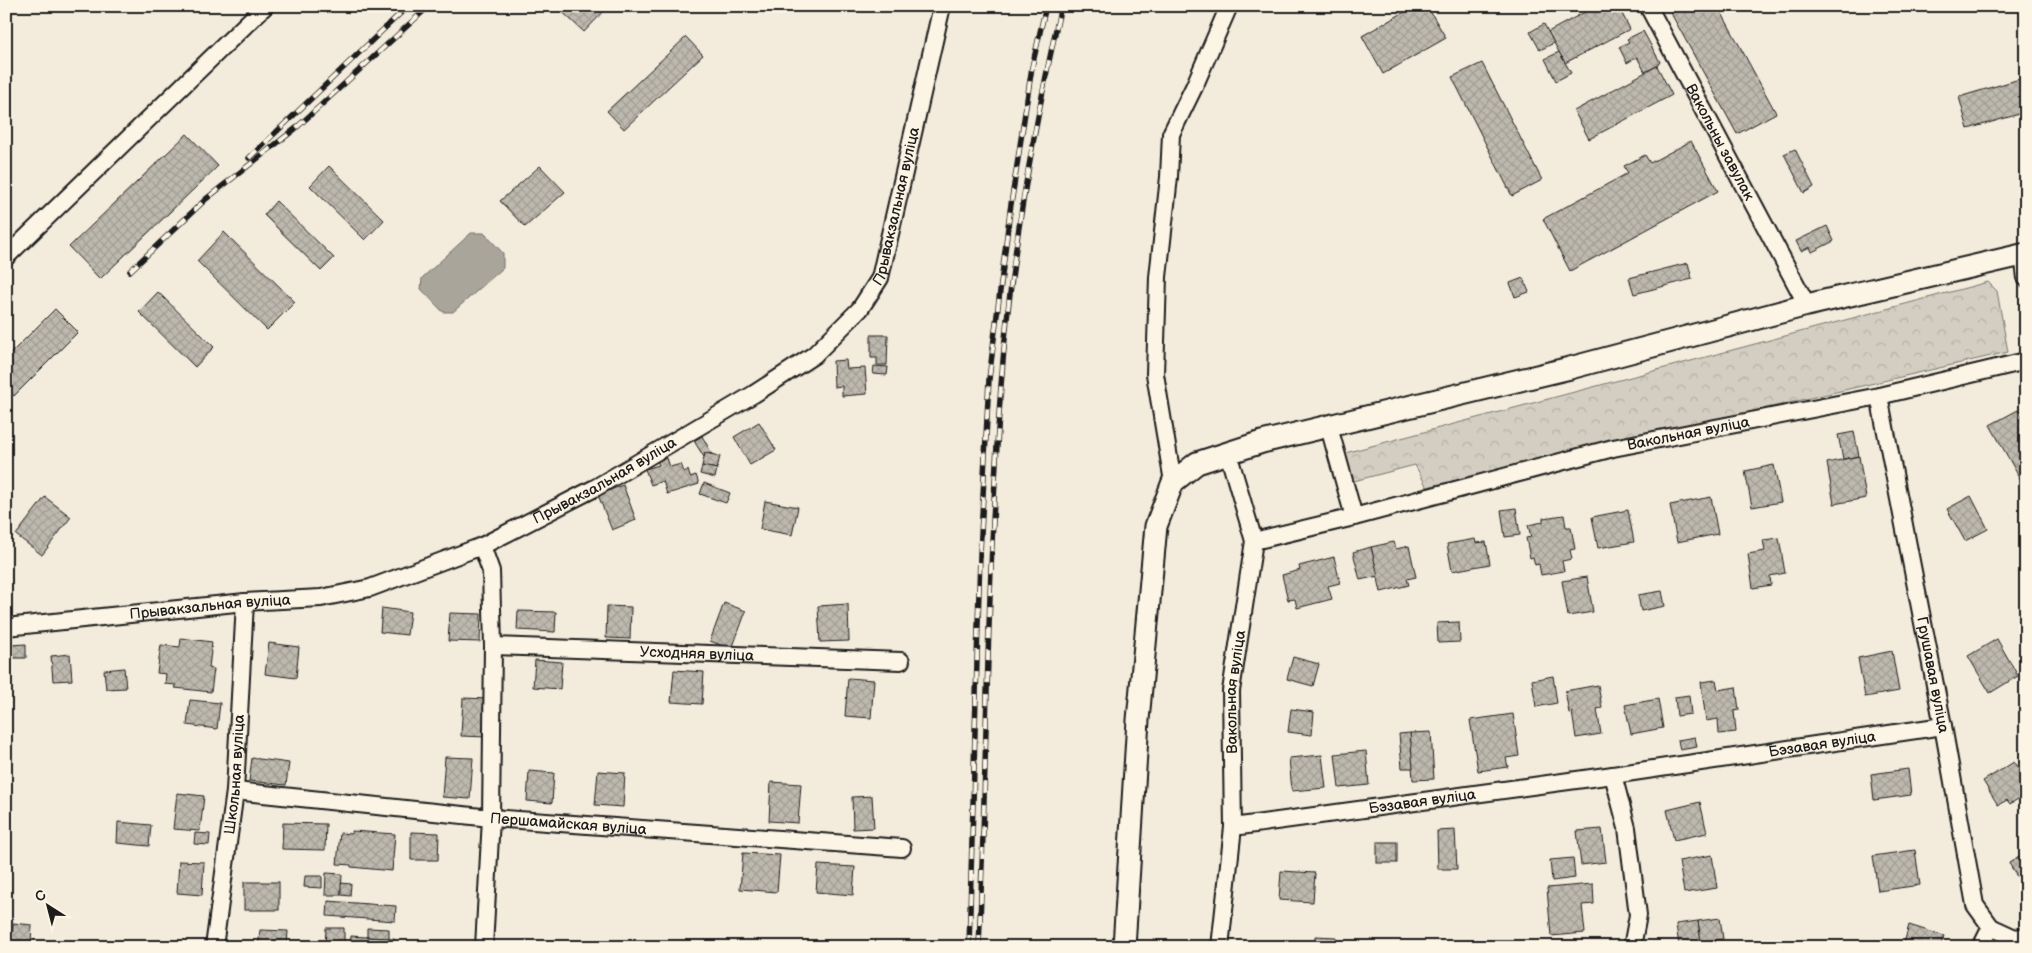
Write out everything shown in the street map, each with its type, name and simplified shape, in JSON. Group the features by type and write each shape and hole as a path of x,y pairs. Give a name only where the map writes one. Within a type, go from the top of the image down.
{"main road":[{"path":"1124,947 1138,720 1156,526 1173,482 1197,463 1262,442 1570,368 1807,305 2024,255"}],"street":[{"path":"6,257 265,6"},
{"name":"Прывакзальная вуліца","path":"6,627 245,602 321,598 370,588 482,546 595,488 754,394 814,355 860,309 880,278 942,6"},
{"path":"1173,482 1155,374 1158,277 1171,134 1194,87 1229,6"},
{"name":"Вакольны завулак","path":"1648,6 1807,305"},
{"path":"2024,255 2026,278"},
{"name":"Вакольная вуліца","path":"1220,947 1233,827 1231,691 1254,541 1354,517 1613,448 1880,396 2026,360"},
{"name":"Грушавая вуліца","path":"1880,396 1943,726 1974,905 1991,927"},
{"path":"1329,427 1354,517"},
{"path":"1228,453 1254,541"},
{"path":"482,546 491,570 493,646 491,818 484,947"},
{"name":"Школьная вуліца","path":"214,947 235,791 245,602"},
{"name":"Усходняя вуліца","path":"493,646 901,661"},
{"name":"Бэзавая вуліца","path":"1233,827 1613,775 1943,726"},
{"path":"1613,775 1627,828 1638,915 1632,947"},
{"name":"Першамайская вуліца","path":"235,791 491,818 902,848"},
{"path":"1980,947 1991,927 2016,938 2026,936"}],"green space":[{"path":"1988,282 1997,291 2008,352 1427,487 1415,465 1350,482 1345,453"}],"shaded area":[{"path":"471,233 484,233 503,253 503,268 453,312 443,312 421,289 422,278"}],"building":[{"path":"556,6 600,6 604,11 584,32"},
{"path":"1415,6 1427,6 1446,38 1383,74 1362,36"},
{"path":"1596,6 1618,6 1630,29 1565,63 1548,32"},
{"path":"1667,6 1718,6 1776,113 1737,134"},
{"path":"1544,24 1554,43 1540,50 1530,32"},
{"path":"1643,31 1660,62 1657,66 1645,72 1637,57 1627,63 1619,47 1629,42 1627,39"},
{"path":"686,37 703,55 624,129 607,111"},
{"path":"1559,52 1571,73 1556,81 1545,59"},
{"path":"1482,63 1542,180 1512,196 1452,77"},
{"path":"1657,66 1672,95 1589,139 1574,111"},
{"path":"2023,78 2026,87 2026,112 1968,129 1959,97"},
{"path":"187,134 218,166 100,279 69,247"},
{"path":"1691,141 1718,191 1570,271 1543,219 1628,173 1624,166 1645,155 1650,163"},
{"path":"1795,149 1814,187 1804,193 1784,154"},
{"path":"329,166 384,220 365,240 310,186"},
{"path":"540,166 565,192 525,227 500,201"},
{"path":"276,201 334,258 321,271 264,215"},
{"path":"1827,226 1834,241 1812,252 1810,247 1801,251 1796,241"},
{"path":"224,232 295,302 267,330 197,261"},
{"path":"1688,263 1692,279 1634,294 1629,278"},
{"path":"1523,278 1529,292 1515,297 1510,283"},
{"path":"158,292 214,347 195,367 139,312"},
{"path":"55,309 78,332 14,396 6,388 6,358"},
{"path":"871,335 888,335 887,365 877,365 877,358 871,358"},
{"path":"846,360 847,369 865,368 867,394 842,396 842,386 834,387 833,361"},
{"path":"874,366 888,367 887,375 873,374"},
{"path":"2018,410 2026,424 2026,438 2022,440 2026,447 2026,482 2023,484 1990,425"},
{"path":"759,422 776,450 750,465 734,437"},
{"path":"1854,432 1859,456 1843,459 1838,435"},
{"path":"702,436 712,454 705,453 704,457 694,441"},
{"path":"705,453 720,456 717,469 702,466"},
{"path":"1859,456 1866,498 1834,504 1827,463"},
{"path":"667,458 670,467 681,464 684,472 688,470 690,477 696,475 699,484 667,494 663,481 651,485 645,469 659,465 657,461"},
{"path":"1774,465 1781,502 1752,507 1745,471"},
{"path":"702,466 717,469 715,478 700,474"},
{"path":"704,483 730,493 726,503 700,494"},
{"path":"623,485 636,520 612,530 598,495"},
{"path":"1971,496 1988,529 1965,541 1947,509"},
{"path":"45,497 71,517 42,555 16,535"},
{"path":"1711,497 1718,534 1677,542 1670,505"},
{"path":"765,501 798,507 792,535 760,529"},
{"path":"1516,508 1520,535 1505,537 1501,510"},
{"path":"1628,510 1634,542 1598,548 1592,517"},
{"path":"1564,515 1566,527 1571,527 1575,549 1570,550 1572,559 1562,561 1564,571 1541,575 1539,564 1535,565 1533,557 1530,558 1526,538 1531,537 1528,525 1543,522 1543,518"},
{"path":"1779,538 1785,573 1770,576 1771,585 1753,588 1748,554 1765,551 1763,540"},
{"path":"1475,539 1476,543 1486,542 1490,564 1452,571 1447,544"},
{"path":"1394,542 1396,549 1409,546 1416,577 1407,579 1409,585 1381,592 1371,547"},
{"path":"1371,547 1378,576 1360,580 1353,552"},
{"path":"1334,557 1340,583 1328,586 1332,599 1297,608 1295,599 1288,600 1282,575 1300,570 1299,566"},
{"path":"1587,577 1593,612 1568,616 1562,581"},
{"path":"1662,591 1665,606 1641,611 1638,595"},
{"path":"724,603 746,611 732,649 710,641"},
{"path":"848,604 849,641 820,642 818,606"},
{"path":"607,606 631,607 630,639 606,638"},
{"path":"382,608 410,612 407,635 380,632"},
{"path":"518,611 556,612 555,632 517,630"},
{"path":"450,613 481,614 480,642 448,641"},
{"path":"1459,622 1460,642 1438,643 1437,623"},
{"path":"181,638 212,642 209,668 214,669 211,692 175,688 176,685 165,684 166,674 157,673 161,645 180,647"},
{"path":"1997,639 2018,676 1990,693 1968,656"},
{"path":"269,643 299,647 296,678 265,674"},
{"path":"26,644 26,658 11,658 10,645"},
{"path":"1892,651 1899,691 1865,697 1858,658"},
{"path":"70,654 72,680 53,681 51,656"},
{"path":"1293,657 1319,664 1313,686 1287,679"},
{"path":"535,660 562,662 560,689 533,687"},
{"path":"124,668 126,688 106,689 104,670"},
{"path":"674,670 704,672 702,704 671,702"},
{"path":"1553,676 1557,703 1536,707 1532,680"},
{"path":"848,678 874,680 871,718 845,716"},
{"path":"1716,680 1718,690 1736,687 1739,710 1734,711 1736,732 1719,734 1718,719 1706,721 1701,682"},
{"path":"1598,685 1602,708 1597,709 1601,734 1576,738 1572,712 1569,713 1565,691"},
{"path":"1689,695 1691,714 1677,716 1675,697"},
{"path":"463,698 489,699 487,737 461,736"},
{"path":"1658,699 1663,728 1631,734 1625,705"},
{"path":"190,700 220,703 217,729 187,725"},
{"path":"1291,709 1314,712 1312,735 1288,732"},
{"path":"1513,714 1519,756 1506,758 1508,767 1478,771 1470,720"},
{"path":"1431,732 1434,779 1413,780 1410,733"},
{"path":"1410,733 1413,768 1402,768 1399,734"},
{"path":"1695,737 1697,747 1680,750 1678,740"},
{"path":"1366,751 1369,785 1339,788 1335,754"},
{"path":"1322,755 1326,788 1292,791 1289,758"},
{"path":"445,757 473,758 470,799 442,797"},
{"path":"252,758 289,763 286,785 249,781"},
{"path":"2014,762 2026,782 2026,794 2010,804 2007,800 1998,805 1983,781"},
{"path":"1908,769 1911,795 1874,800 1871,774"},
{"path":"529,771 554,773 552,803 527,801"},
{"path":"598,771 625,773 623,807 595,805"},
{"path":"771,782 801,784 798,823 769,821"},
{"path":"177,793 204,796 200,831 173,829"},
{"path":"872,796 874,828 853,829 852,797"},
{"path":"1700,802 1707,833 1674,840 1667,810"},
{"path":"118,822 151,825 149,846 117,843"},
{"path":"283,823 326,824 325,850 282,849"},
{"path":"1602,829 1606,862 1581,865 1577,831"},
{"path":"1455,830 1457,869 1438,869 1437,831"},
{"path":"352,831 395,834 392,871 337,864 340,833 352,834"},
{"path":"411,832 439,833 438,860 411,860"},
{"path":"195,833 210,834 209,845 194,844"},
{"path":"1377,842 1397,842 1397,863 1377,863"},
{"path":"1915,850 1920,885 1878,891 1873,856"},
{"path":"743,853 780,855 777,892 740,889"},
{"path":"2026,853 2026,892 2009,863"},
{"path":"1712,855 1717,888 1684,893 1679,861"},
{"path":"1573,858 1575,878 1552,881 1550,860"},
{"path":"179,861 204,862 202,895 177,893"},
{"path":"818,865 855,867 853,895 816,892"},
{"path":"1281,871 1315,873 1313,902 1279,900"},
{"path":"326,873 342,874 341,895 325,895"},
{"path":"305,876 322,876 322,888 304,887"},
{"path":"244,882 279,882 279,910 244,910"},
{"path":"341,883 351,884 350,896 341,895"},
{"path":"1593,884 1594,904 1582,905 1585,933 1551,936 1547,888"},
{"path":"328,901 396,906 395,921 327,916"},
{"path":"1720,918 1723,939 1701,943 1698,921"},
{"path":"1698,921 1701,943 1679,946 1676,924"},
{"path":"13,923 32,925 31,942 12,941"},
{"path":"1909,925 1944,936 1940,947 1903,947"},
{"path":"326,928 344,928 344,947 325,947"},
{"path":"367,928 389,929 389,938 367,937"},
{"path":"260,930 288,931 287,947 258,947"},
{"path":"351,936 394,939 394,947 350,947"},
{"path":"1315,936 1336,937 1335,947 1315,947"}],"railway":[{"path":"249,158 408,6"},
{"path":"130,271 206,199 295,129 429,6"},
{"path":"969,947 980,554 989,379 1010,211 1032,67 1046,6"},
{"path":"979,947 990,596 996,456 1005,338 1010,290 1032,147 1061,6"}]}
